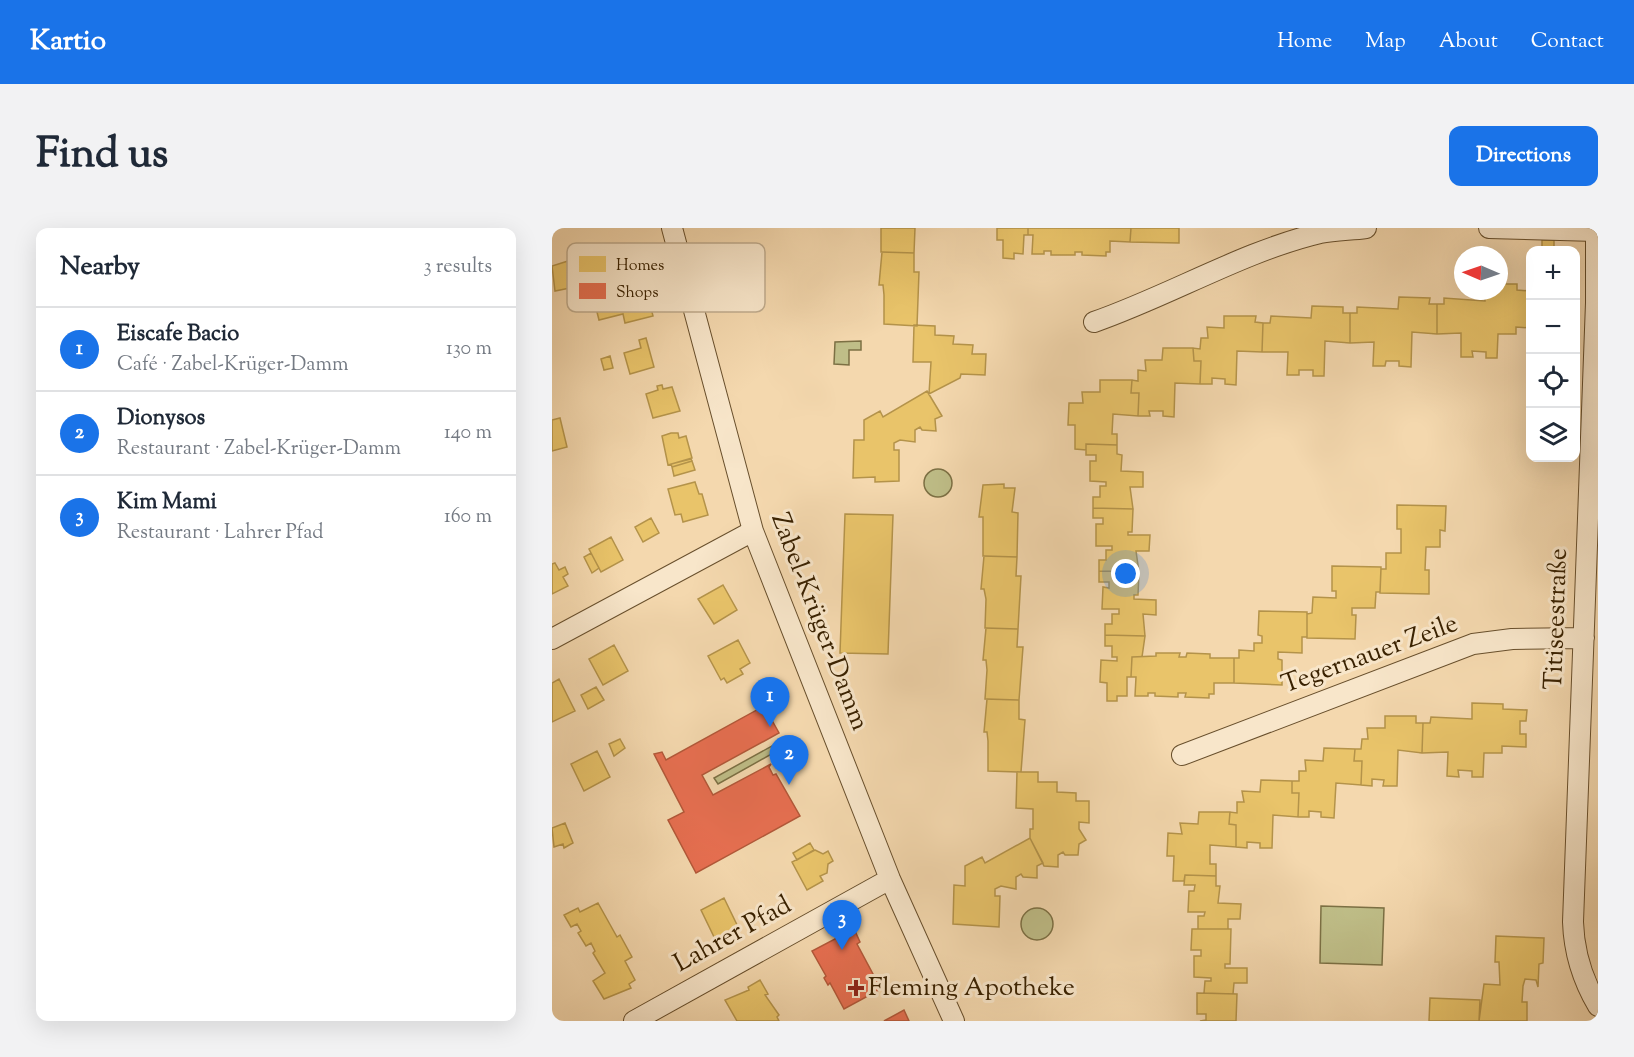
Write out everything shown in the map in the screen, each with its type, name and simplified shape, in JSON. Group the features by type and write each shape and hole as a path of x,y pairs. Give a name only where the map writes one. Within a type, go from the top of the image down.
{"street":[{"name":"Zabel-Krüger-Damm","path":"672,228 676,243"},
{"path":"1094,322 1133,308 1244,259 1320,233 1366,228"},
{"path":"1489,228 1596,229"},
{"name":"Titiseestraße","path":"1596,229 1596,314 1573,941 1586,985 1598,1006"},
{"name":"Zabel-Krüger-Damm","path":"694,312 753,531 890,879 954,1021"},
{"path":"552,639 753,531"},
{"name":"Tegernauer Zeile","path":"1182,755 1473,644 1512,639 1584,638"},
{"name":"Lahrer Pfad","path":"634,1021 890,879"}],"shaded area":[{"path":"861,341 861,350 849,350 849,365 834,364 835,342"},
{"path":"938,469 948,473 952,483 948,493 938,497 928,493 924,483 928,473"},
{"path":"781,741 784,747 718,784 714,778"},
{"path":"1321,906 1384,908 1382,965 1320,963"},
{"path":"1037,908 1048,913 1053,924 1048,935 1037,940 1026,935 1021,924 1026,913"}],"building: Homes":[{"path":"881,228 915,228 914,253 881,252"},
{"path":"997,228 1028,228 1028,235 1024,235 1023,254 1014,253 1014,259 1003,258 1003,240 997,240"},
{"path":"1028,228 1131,228 1130,242 1110,241 1110,252 1106,252 1106,256 1082,255 1082,252 1075,252 1075,255 1051,255 1051,251 1044,251 1044,254 1032,254 1033,235 1028,235"},
{"path":"1131,228 1179,228 1179,243 1130,242"},
{"path":"1542,240 1554,240 1554,246 1542,246"},
{"path":"882,252 914,253 914,272 919,272 917,326 884,324 883,285 879,285"},
{"path":"567,261 567,289 555,291 552,266"},
{"path":"1508,284 1517,284 1517,290 1526,291 1526,328 1516,327 1516,334 1498,334 1497,358 1486,358 1486,352 1472,351 1473,357 1461,357 1461,333 1437,334 1437,304 1444,304 1444,298 1508,300"},
{"path":"1399,297 1430,298 1429,304 1437,304 1437,334 1412,332 1411,367 1399,366 1399,361 1386,361 1385,366 1373,366 1374,342 1350,343 1350,313 1357,313 1357,307 1398,309"},
{"path":"1312,306 1343,307 1343,313 1350,313 1350,343 1325,341 1324,376 1313,376 1313,370 1299,370 1299,375 1287,375 1288,352 1262,352 1263,323 1270,323 1271,316 1311,318"},
{"path":"597,312 652,312 653,316 625,323 623,314 599,320"},
{"path":"1224,316 1256,316 1255,322 1263,323 1262,352 1237,351 1236,385 1225,384 1225,379 1212,378 1212,384 1200,384 1201,361 1194,361 1193,348 1200,349 1201,338 1208,338 1207,327 1224,328"},
{"path":"914,325 935,326 935,335 954,336 953,344 973,345 972,354 986,354 985,375 961,374 960,378 929,394 931,362 913,362"},
{"path":"646,338 654,367 630,374 624,353 641,348 639,340"},
{"path":"1163,348 1193,348 1194,361 1201,361 1200,384 1175,383 1174,417 1163,416 1163,411 1149,411 1150,416 1138,416 1139,393 1131,393 1132,380 1138,381 1138,370 1146,371 1145,360 1162,360"},
{"path":"610,356 613,368 604,370 601,359"},
{"path":"1100,380 1132,380 1131,393 1139,393 1138,416 1113,414 1112,434 1117,434 1117,445 1086,444 1086,450 1075,449 1075,425 1068,425 1069,403 1083,403 1082,392 1100,392"},
{"path":"662,385 663,389 672,387 680,411 653,418 646,394 658,390 657,386"},
{"path":"927,391 942,416 935,419 936,431 922,430 920,427 915,430 915,442 900,440 894,443 894,450 899,450 899,481 875,482 875,477 853,478 854,440 864,440 864,420 880,411 883,417"},
{"path":"560,418 567,447 552,451 552,420"},
{"path":"678,433 679,438 686,436 692,458 668,465 662,436"},
{"path":"1086,444 1117,445 1117,454 1122,455 1121,471 1143,472 1143,487 1130,487 1133,509 1093,508 1093,497 1100,497 1100,486 1106,486 1106,482 1090,481 1090,461 1096,461 1096,455 1086,455"},
{"path":"691,459 692,461 672,467 671,464"},
{"path":"692,461 695,470 674,476 672,467"},
{"path":"695,482 699,494 702,494 708,515 683,522 681,514 675,515 668,489"},
{"path":"1004,484 1004,488 1015,488 1012,512 1018,513 1017,557 983,556 983,517 979,517 983,485"},
{"path":"1397,505 1446,506 1445,531 1440,530 1440,547 1426,547 1425,570 1429,570 1429,594 1380,593 1381,569 1386,569 1386,553 1401,553 1401,529 1397,529"},
{"path":"1093,508 1133,509 1132,532 1128,532 1128,535 1150,535 1149,551 1136,551 1139,572 1099,571 1099,560 1106,560 1106,550 1112,550 1112,546 1096,546 1096,524 1103,524 1103,518 1093,518"},
{"path":"845,514 893,515 888,654 840,653"},
{"path":"651,518 659,533 643,542 635,527"},
{"path":"611,537 623,560 601,572 589,549"},
{"path":"591,553 599,568 592,573 584,557"},
{"path":"984,556 1017,557 1016,576 1021,576 1018,629 985,628 986,599 984,589 981,589"},
{"path":"555,563 559,570 565,567 568,574 563,577 568,586 552,594 552,564"},
{"path":"1332,566 1381,567 1380,592 1376,592 1375,608 1352,608 1352,615 1356,615 1355,639 1307,638 1307,614 1312,613 1313,597 1336,598 1336,591 1332,591"},
{"path":"1099,571 1139,572 1138,595 1134,595 1134,599 1156,600 1156,615 1143,614 1145,636 1105,635 1105,624 1112,624 1112,614 1119,614 1119,609 1102,609 1103,587 1109,588 1109,582 1099,582"},
{"path":"723,585 737,610 714,624 698,599"},
{"path":"1259,611 1307,612 1307,637 1302,637 1302,653 1278,652 1278,659 1282,660 1282,685 1234,683 1234,658 1239,658 1239,650 1254,651 1254,643 1262,643 1262,636 1258,635"},
{"path":"986,628 1018,629 1017,647 1023,647 1019,700 985,699 987,670 986,660 983,660"},
{"path":"1105,635 1145,636 1142,657 1132,657 1131,677 1127,677 1127,696 1117,696 1117,701 1107,701 1107,683 1100,682 1101,660 1117,661 1117,657 1112,657 1112,646 1105,646"},
{"path":"738,640 750,663 740,669 743,674 727,683 724,678 721,680 708,656"},
{"path":"614,645 628,671 603,685 589,659"},
{"path":"1156,653 1180,653 1179,657 1186,657 1187,653 1210,654 1210,658 1234,658 1234,683 1214,683 1214,694 1209,694 1209,698 1185,697 1186,693 1178,693 1178,697 1155,696 1155,693 1148,693 1148,696 1135,696 1136,677 1131,677 1132,657 1156,656"},
{"path":"559,679 575,711 552,722 552,683"},
{"path":"596,687 604,700 588,709 581,695"},
{"path":"987,699 1019,700 1019,719 1025,720 1021,772 988,771 988,741 987,732 984,732"},
{"path":"1472,703 1503,704 1503,709 1527,710 1526,721 1520,721 1520,734 1526,734 1526,747 1502,746 1502,753 1484,753 1483,777 1472,777 1472,771 1458,770 1459,777 1447,776 1448,752 1422,753 1423,723 1430,723 1431,717 1472,719"},
{"path":"1385,716 1416,716 1416,723 1423,723 1422,753 1398,750 1397,786 1383,786 1384,780 1372,779 1372,786 1361,785 1362,761 1354,761 1355,749 1361,749 1362,739 1368,739 1367,728 1385,728"},
{"path":"620,739 625,748 614,756 609,744"},
{"path":"1324,748 1355,749 1354,761 1362,761 1361,785 1336,783 1334,818 1321,817 1321,812 1309,811 1309,817 1298,817 1299,793 1292,793 1292,781 1299,781 1299,771 1306,771 1305,760 1323,761"},
{"path":"597,751 610,777 584,791 571,764"},
{"path":"1017,772 1038,772 1038,782 1057,782 1057,792 1076,793 1076,801 1089,801 1089,823 1079,822 1079,829 1086,840 1079,844 1078,855 1065,855 1063,852 1058,855 1058,867 1044,866 1030,838 1030,829 1033,829 1033,809 1016,808"},
{"path":"1261,780 1292,781 1292,793 1299,793 1298,817 1273,815 1272,848 1260,848 1260,843 1247,842 1247,848 1236,847 1236,825 1229,824 1230,812 1237,813 1237,802 1244,802 1242,791 1260,792"},
{"path":"1199,812 1230,812 1229,824 1236,825 1236,847 1210,845 1210,864 1216,864 1216,876 1185,875 1184,881 1173,881 1174,856 1167,856 1168,833 1182,834 1180,823 1198,824"},
{"path":"565,823 573,843 564,848 563,844 554,847 552,828"},
{"path":"1030,838 1043,863 1037,866 1037,878 1023,877 1021,874 1016,877 1016,889 1001,886 995,889 995,896 1000,896 999,927 953,924 954,885 965,886 965,866 982,857 985,863"},
{"path":"810,843 814,850 797,860 793,853"},
{"path":"815,850 823,854 828,851 833,861 828,864 827,873 820,876 823,881 807,890 792,862"},
{"path":"1185,875 1216,876 1216,886 1220,886 1218,903 1241,904 1240,919 1228,919 1228,929 1198,929 1198,916 1204,916 1205,912 1188,912 1189,891 1194,891 1195,885 1184,885"},
{"path":"724,898 739,929 716,941 701,910"},
{"path":"598,903 617,937 620,935 632,957 625,961 635,980 629,984 631,988 604,999 593,981 605,973 593,953 595,951 591,943 586,946 578,933 581,931 577,924 571,927 564,915 578,908 580,912"},
{"path":"1192,929 1231,929 1230,964 1225,964 1225,968 1247,968 1247,983 1234,983 1233,994 1204,993 1205,981 1211,981 1211,978 1194,977 1194,956 1201,956 1201,950 1191,950"},
{"path":"1496,936 1544,938 1543,963 1539,964 1538,987 1536,980 1525,979 1523,986 1522,1002 1527,1002 1527,1021 1479,1021 1484,984 1500,985 1499,962 1495,962"},
{"path":"760,980 768,994 765,995 779,1015 777,1017 779,1021 737,1021 725,1000 749,990 748,987"},
{"path":"1197,993 1237,994 1236,1021 1200,1021 1206,1020 1206,1014 1197,1014"},
{"path":"1430,998 1480,1000 1479,1021 1429,1021"}],"building: Shops":[{"path":"764,706 779,733 702,775 713,795 771,764 769,767 773,775 776,774 800,816 696,873 668,820 684,812 654,754 662,752 666,760"},
{"path":"850,931 851,934 855,931 860,942 857,944 881,989 844,1009 830,983 828,985 824,978 826,976 812,951"},
{"path":"904,1010 909,1021 884,1021"}],"place":[{"name":"Eiscafe Bacio","path":"770,727"},
{"name":"Dionysos","path":"789,785"},
{"name":"Kim Mami","path":"842,950"},
{"name":"Fleming Apotheke","path":"856,988"}]}
